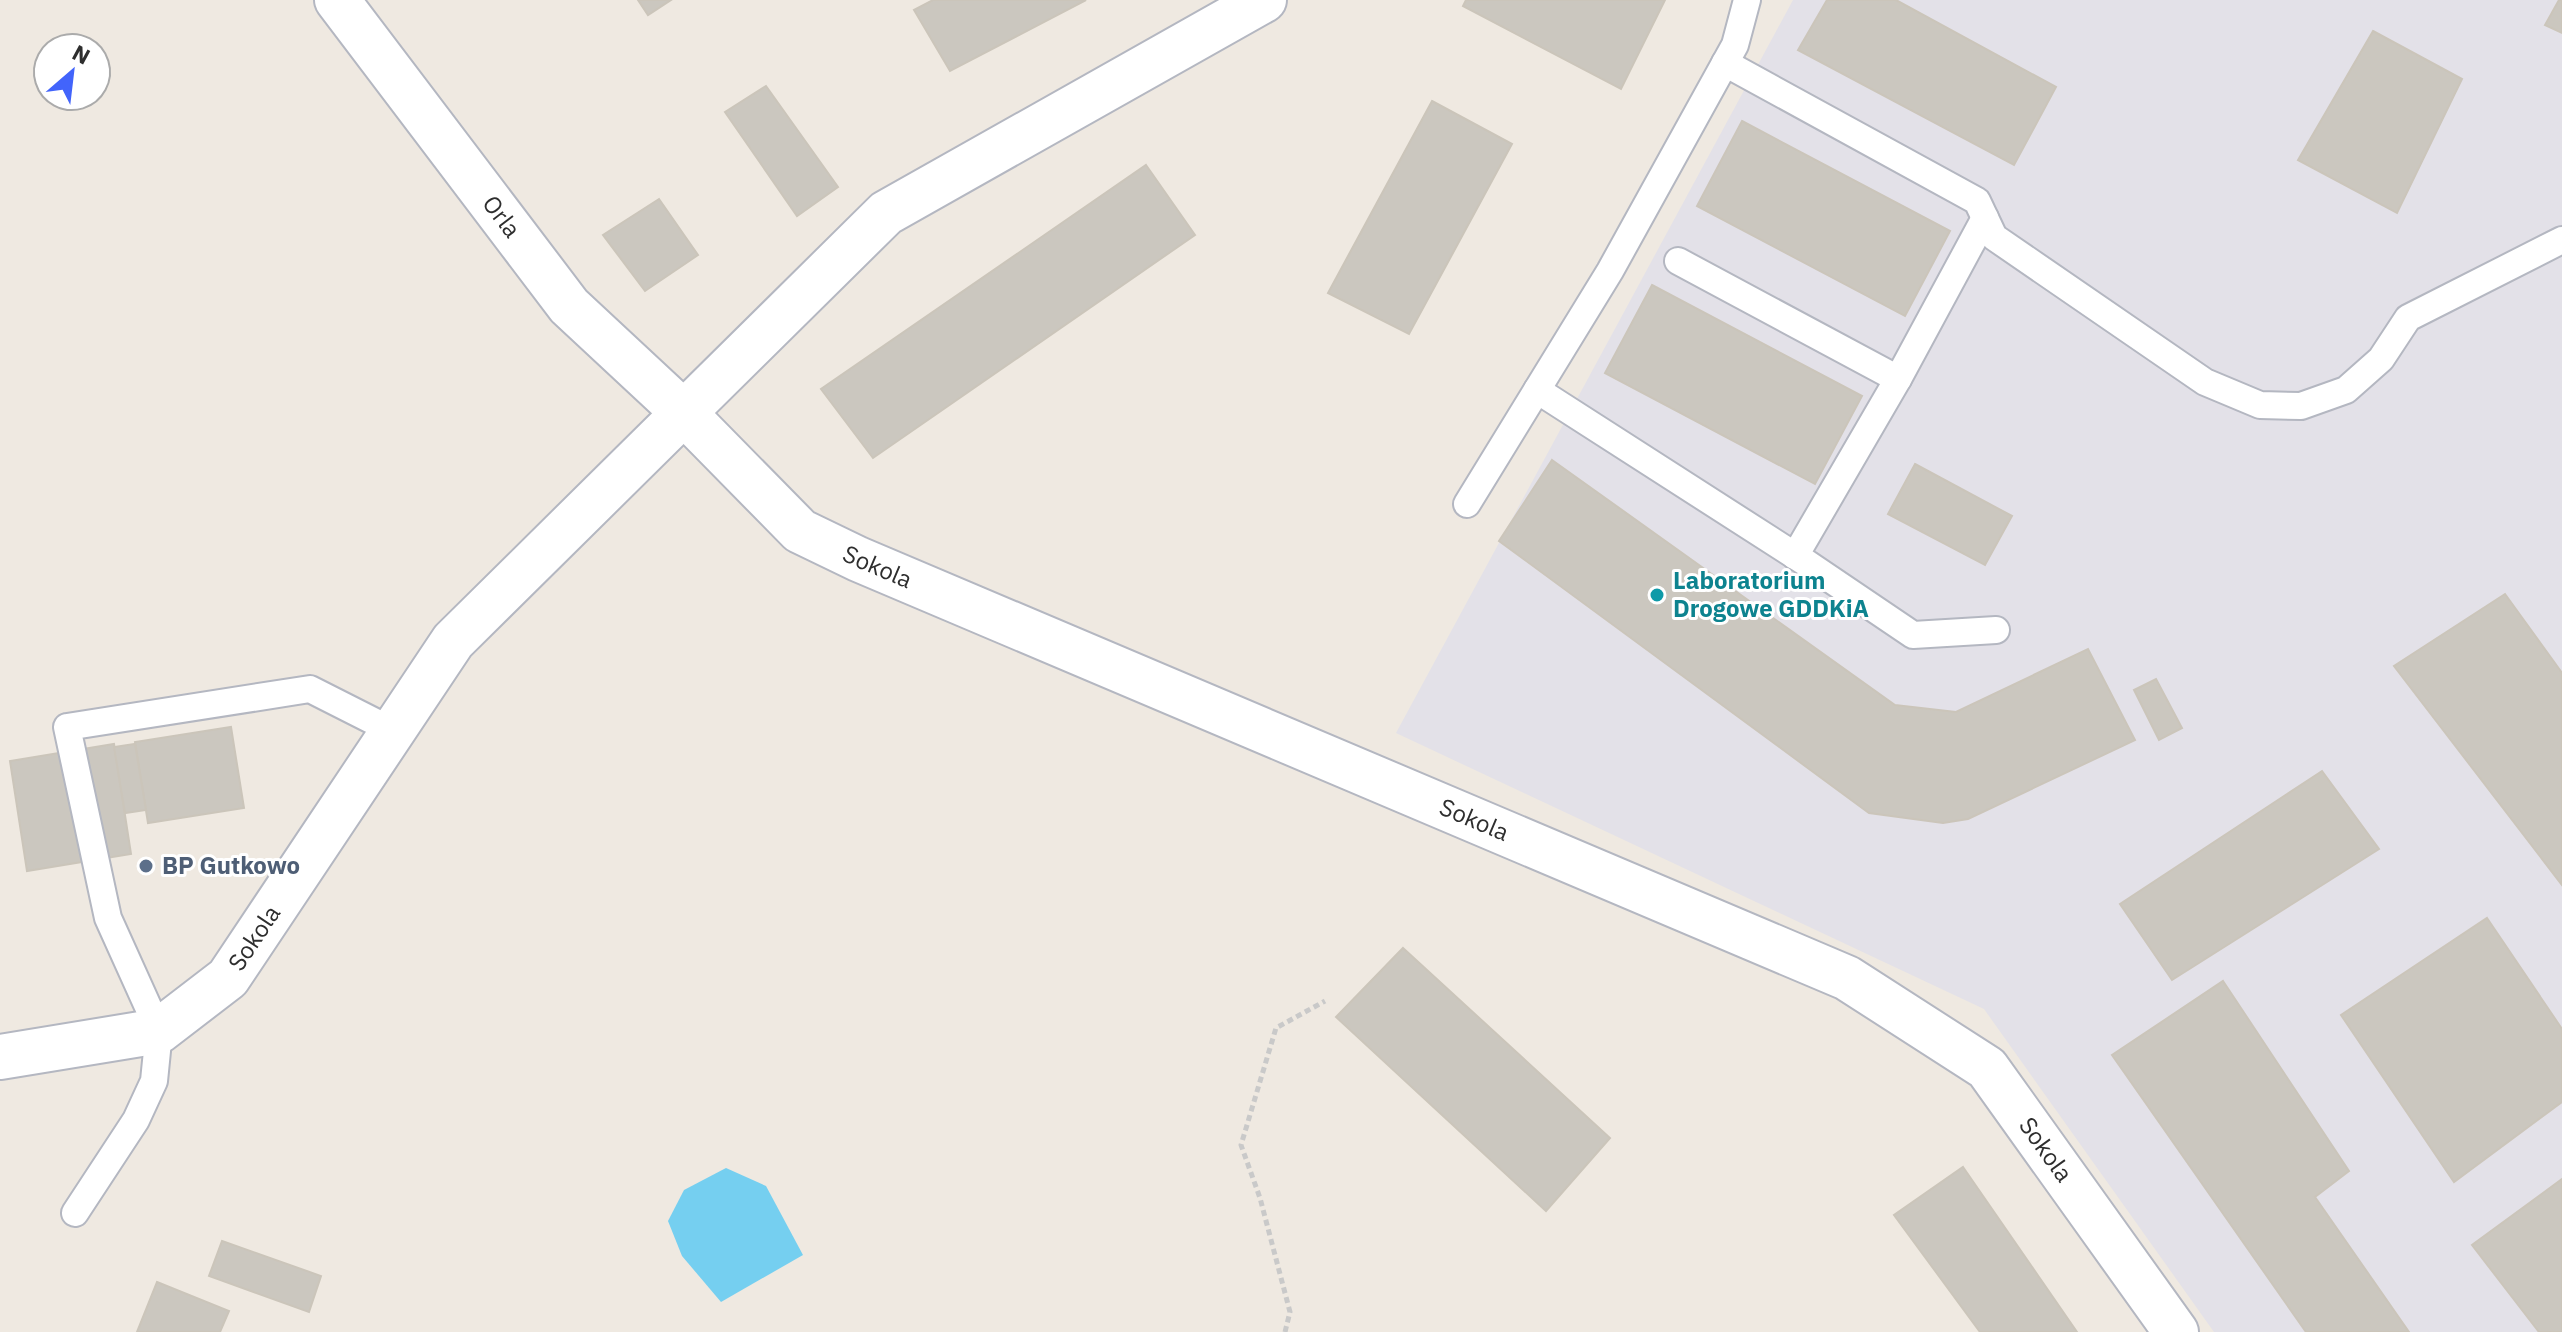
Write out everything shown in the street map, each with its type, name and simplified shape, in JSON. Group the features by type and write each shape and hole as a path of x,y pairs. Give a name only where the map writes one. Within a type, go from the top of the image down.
{"street":[{"name":"Orla","path":"337,0 569,306 685,414"},
{"name":"Sokola","path":"0,1057 159,1031 228,978 453,641 886,213 1264,0"},
{"name":"Sokola","path":"685,414 800,531 835,548 1847,978 1987,1068 2176,1332"}],"lane":[{"path":"1467,504 1610,271 1735,45 1747,0"},
{"path":"1725,63 1977,201 1994,237 2205,382 2260,405 2301,406 2346,390 2381,359 2408,318 2562,240"},
{"path":"1795,556 1898,379 1985,218"},
{"path":"1678,261 1898,379"},
{"path":"1537,390 1913,635 1996,630"},
{"path":"75,1213 136,1120 154,1081 159,1031 108,918 67,727 310,689 393,731"}],"path":[{"path":"1285,1332 1290,1312 1260,1198 1241,1145 1276,1028 1325,1001"}],"shaded area":[{"path":"1793,0 2562,0 2562,1332 2214,1332 1984,1009 1396,733"}],"water":[{"path":"726,1168 766,1186 803,1255 721,1302 682,1256 668,1221 684,1190"}],"building":[{"path":"638,0 671,0 648,15"},
{"path":"933,0 1086,0 950,71 914,10"},
{"path":"1466,0 1665,0 1621,89 1463,6"},
{"path":"1827,0 1896,0 2056,87 2014,165 1798,50"},
{"path":"2559,0 2562,0 2562,33 2545,25"},
{"path":"2373,31 2462,79 2397,213 2298,160"},
{"path":"766,86 838,187 797,216 725,112"},
{"path":"1432,101 1512,144 1409,334 1328,293"},
{"path":"1742,121 1950,231 1905,316 1697,206"},
{"path":"1146,165 1195,235 873,458 821,389"},
{"path":"659,199 698,255 645,291 603,235"},
{"path":"1652,285 1862,396 1815,484 1605,373"},
{"name":"Laboratorium Drogowe GDDKiA","path":"1552,460 1895,705 1956,712 2088,649 2135,740 1968,819 1943,823 1869,813 1499,541"},
{"path":"1915,464 2012,516 1985,565 1888,514"},
{"path":"2505,594 2562,673 2562,885 2394,666"},
{"path":"2156,679 2182,728 2159,740 2134,690"},
{"path":"231,727 244,808 148,823 135,742"},
{"path":"114,744 131,854 27,871 10,761"},
{"path":"135,744 146,810 125,813 114,747"},
{"path":"2322,771 2379,849 2172,980 2120,904"},
{"path":"2487,918 2562,1029 2562,1102 2454,1182 2341,1015"},
{"path":"1403,948 1610,1138 1546,1211 1336,1017"},
{"path":"2223,981 2349,1171 2315,1197 2409,1332 2306,1332 2112,1055"},
{"path":"1963,1167 2077,1332 1980,1332 1894,1215"},
{"path":"2562,1179 2562,1332 2539,1332 2472,1245"},
{"path":"222,1241 321,1276 309,1312 209,1276"},
{"path":"157,1282 229,1311 220,1332 137,1332"}],"place":[{"name":"Laboratorium Drogowe GDDKiA","path":"1657,595"},
{"name":"BP Gutkowo","path":"146,866"}]}
